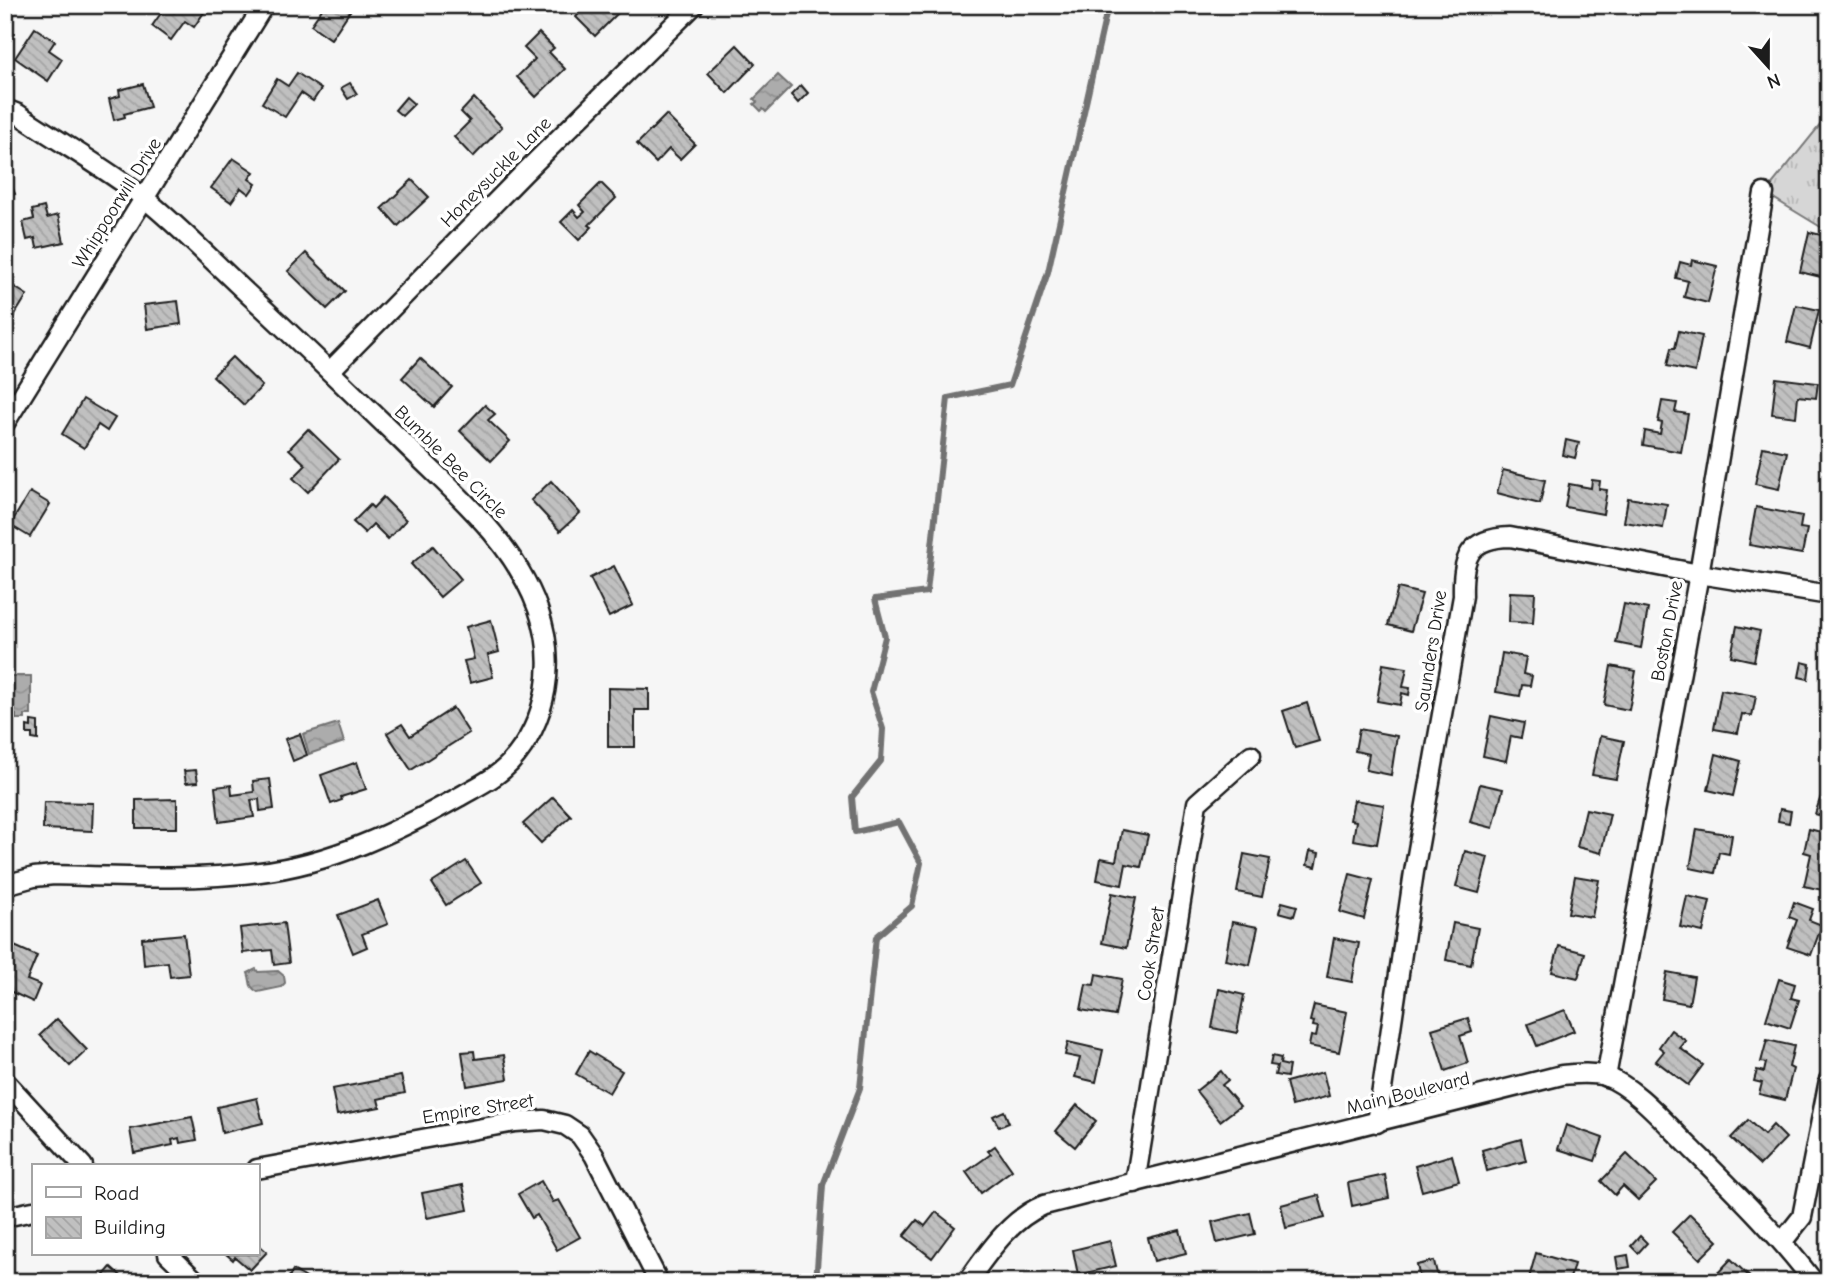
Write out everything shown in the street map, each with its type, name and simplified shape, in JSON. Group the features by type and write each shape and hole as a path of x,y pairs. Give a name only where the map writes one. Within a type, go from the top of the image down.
{"street":[{"name":"Whippoorwill Drive","path":"5,423 264,5"},
{"name":"Honeysuckle Lane","path":"330,371 694,5"},
{"name":"Bumble Bee Circle","path":"5,108 144,198 330,371 488,526 518,568 538,606 547,639 549,681 536,724 512,761 497,775 419,819 335,855 306,864 213,877 54,875 5,885"},
{"name":"Boston Drive","path":"1606,1077 1699,574 1764,193"},
{"name":"Saunders Drive","path":"1377,1123 1414,872 1463,596 1462,572 1467,556 1483,540 1510,537 1699,574 1829,595"},
{"name":"Cook Street","path":"1135,1183 1197,803 1251,755"},
{"name":"Main Boulevard","path":"967,1282 994,1245 1029,1211 1044,1205 1562,1076 1585,1073 1606,1077 1628,1090 1654,1111 1783,1241 1814,1282"},
{"path":"1783,1241 1802,1217 1829,1080"},
{"path":"5,1081 81,1164"},
{"name":"Empire Street","path":"259,1169 544,1119 565,1125 580,1135 594,1154 659,1282"},
{"path":"5,1217 32,1211"},
{"path":"170,1256 197,1282"}],"green space":[{"path":"1829,114 1829,232 1765,193"}],"water":[{"path":"778,75 791,87 766,112 763,109 761,111 754,104 757,102 754,99"},
{"path":"10,676 31,676 31,715 25,715 25,719 16,719 16,715 10,715"},
{"path":"338,723 344,742 309,754 303,734"},
{"path":"256,969 258,972 278,971 284,976 285,983 281,987 258,992 251,986 248,973"}],"building":[{"path":"179,5 209,5 194,27 185,21 171,40 152,26 166,6 174,12"},
{"path":"321,5 354,5 331,39 311,25 322,9"},
{"path":"587,5 626,5 595,36 576,17"},
{"path":"35,28 55,41 49,50 62,59 48,81 15,58"},
{"path":"539,33 554,48 549,52 565,69 536,97 517,77 535,59 524,48"},
{"path":"737,45 755,64 727,93 708,73"},
{"path":"297,73 321,89 313,101 301,93 285,117 262,103 277,79 288,86"},
{"path":"350,83 357,94 348,99 341,88"},
{"path":"143,84 150,107 124,114 125,117 114,120 109,99 120,96 119,90"},
{"path":"801,85 808,93 798,103 791,95"},
{"path":"406,97 414,104 402,116 395,110"},
{"path":"474,98 502,127 473,157 454,137 470,121 461,112"},
{"path":"666,115 695,144 680,159 669,149 656,163 637,144"},
{"path":"233,158 254,172 249,179 256,184 249,194 241,188 231,202 211,188"},
{"path":"5,170 15,194 5,198"},
{"path":"412,180 429,197 398,226 382,208"},
{"path":"601,183 616,198 589,225 592,227 579,240 561,222 573,210 579,217 585,212 579,205"},
{"path":"44,207 47,218 58,215 64,242 37,248 35,238 27,240 23,222 34,219 32,210"},
{"path":"1809,232 1829,237 1829,260 1825,278 1800,272"},
{"path":"306,253 345,291 327,309 288,271"},
{"path":"1692,260 1717,266 1708,303 1684,297 1688,281 1676,278 1680,262 1691,265"},
{"path":"5,281 27,295 6,329 5,328"},
{"path":"178,301 181,324 147,329 144,305"},
{"path":"1796,305 1819,310 1810,348 1787,342"},
{"path":"1679,331 1702,336 1695,372 1667,366"},
{"path":"232,357 262,386 244,405 213,376"},
{"path":"420,358 452,387 434,407 402,378"},
{"path":"1776,378 1818,383 1816,398 1798,396 1796,417 1772,414"},
{"path":"83,399 115,418 107,431 98,425 84,448 62,434"},
{"path":"1662,401 1677,403 1675,412 1688,414 1681,452 1643,445 1645,431 1660,434 1662,423 1658,422"},
{"path":"485,405 495,414 488,420 510,441 491,461 460,431"},
{"path":"308,429 339,459 308,492 293,478 306,465 289,449"},
{"path":"1566,440 1579,443 1575,458 1563,455"},
{"path":"1763,447 1787,452 1779,489 1755,484"},
{"path":"1503,470 1545,480 1540,504 1497,493"},
{"path":"1592,480 1600,481 1599,489 1607,490 1603,514 1565,507 1569,484 1591,488"},
{"path":"551,481 580,513 560,531 531,500"},
{"path":"30,492 50,504 30,537 10,525"},
{"path":"383,497 406,520 388,539 373,524 365,533 353,522 370,505 373,508"},
{"path":"1628,498 1667,504 1663,528 1624,522"},
{"path":"1756,507 1802,516 1800,528 1807,529 1802,554 1749,545"},
{"path":"433,546 461,579 440,597 411,564"},
{"path":"614,566 633,605 609,617 590,578"},
{"path":"1398,588 1422,594 1411,631 1388,625"},
{"path":"1510,592 1535,593 1533,623 1509,622"},
{"path":"1624,604 1648,609 1641,648 1616,643"},
{"path":"491,620 499,652 488,655 493,677 470,683 464,661 474,659 466,627"},
{"path":"1737,626 1760,631 1754,661 1731,656"},
{"path":"1502,653 1526,657 1523,674 1532,676 1530,686 1522,685 1520,696 1496,692"},
{"path":"1802,662 1810,664 1808,679 1799,677"},
{"path":"1383,664 1407,668 1403,687 1410,688 1409,695 1402,693 1400,705 1377,701"},
{"path":"1611,666 1636,671 1629,710 1604,705"},
{"path":"608,688 649,689 649,710 635,710 635,747 608,747"},
{"path":"1721,690 1756,696 1752,716 1742,714 1738,733 1714,729"},
{"path":"1307,703 1319,741 1295,748 1283,711"},
{"path":"453,708 469,733 411,770 387,733 402,724 410,736"},
{"path":"1491,716 1524,723 1521,738 1511,736 1506,761 1483,756"},
{"path":"31,721 38,722 38,740 32,739 32,734 27,734 27,726 31,727"},
{"path":"1359,729 1397,736 1391,775 1366,770 1369,754 1355,751"},
{"path":"300,734 307,755 293,761 285,739"},
{"path":"1600,736 1624,741 1616,779 1592,775"},
{"path":"1716,754 1741,761 1733,796 1708,790"},
{"path":"357,762 366,789 341,797 342,800 331,804 321,775"},
{"path":"196,770 198,782 186,783 184,771"},
{"path":"270,779 274,809 260,811 259,799 251,800 254,817 219,822 215,787 231,785 232,795 254,792 253,781"},
{"path":"1480,784 1503,789 1493,828 1470,822"},
{"path":"1825,784 1829,786 1829,818 1815,814"},
{"path":"553,797 571,816 541,843 523,824"},
{"path":"177,799 177,828 136,828 136,800"},
{"path":"1354,800 1384,805 1377,844 1353,840 1356,821 1350,820"},
{"path":"44,802 93,803 92,831 43,829"},
{"path":"1586,809 1610,814 1601,853 1577,847"},
{"path":"1780,809 1791,811 1789,823 1778,821"},
{"path":"1697,829 1732,835 1729,854 1719,852 1715,873 1690,868"},
{"path":"1809,829 1829,834 1827,891 1804,886 1811,854 1804,852"},
{"path":"1122,830 1148,835 1141,867 1126,864 1122,885 1097,880 1101,858 1116,861"},
{"path":"1310,851 1319,853 1316,867 1307,865"},
{"path":"1465,851 1488,857 1479,893 1456,887"},
{"path":"1244,854 1270,859 1262,897 1237,892"},
{"path":"466,861 481,883 446,905 432,883"},
{"path":"1350,874 1373,880 1364,919 1340,912"},
{"path":"1575,876 1599,880 1592,917 1568,913"},
{"path":"1112,893 1136,898 1126,948 1102,943"},
{"path":"1687,896 1710,901 1703,932 1680,927"},
{"path":"378,900 388,924 362,934 367,947 353,953 338,915"},
{"path":"1282,902 1297,906 1294,916 1279,912"},
{"path":"1794,902 1813,909 1809,920 1822,925 1811,955 1787,947 1797,920 1789,917"},
{"path":"1232,922 1258,927 1250,965 1225,960"},
{"path":"284,923 289,963 274,965 272,950 243,953 240,928"},
{"path":"1453,923 1478,928 1471,965 1446,960"},
{"path":"184,934 189,975 170,977 168,962 144,965 142,938"},
{"path":"1334,938 1359,943 1352,982 1327,977"},
{"path":"12,945 37,956 27,980 40,985 33,1002 5,989 5,960"},
{"path":"1559,946 1585,953 1578,978 1552,972"},
{"path":"1667,972 1694,977 1689,1004 1662,999"},
{"path":"1096,974 1122,979 1115,1016 1081,1010 1086,984 1094,985"},
{"path":"1779,979 1795,984 1791,998 1799,1000 1790,1028 1766,1020"},
{"path":"1219,989 1244,995 1237,1033 1212,1028"},
{"path":"1314,1005 1347,1012 1339,1052 1309,1046 1311,1036 1316,1037 1318,1027 1313,1026 1314,1022 1310,1021"},
{"path":"1565,1010 1574,1031 1537,1046 1528,1024"},
{"path":"1468,1018 1472,1032 1460,1036 1468,1063 1445,1071 1432,1029"},
{"path":"57,1019 87,1050 70,1066 40,1035"},
{"path":"1671,1030 1686,1041 1680,1048 1703,1065 1688,1085 1656,1061 1664,1051 1659,1047"},
{"path":"1767,1040 1794,1046 1789,1067 1793,1069 1785,1100 1759,1094 1762,1083 1754,1081 1757,1070 1764,1072 1766,1063 1761,1062"},
{"path":"1068,1042 1103,1050 1096,1082 1075,1077 1080,1058 1065,1055"},
{"path":"474,1051 475,1059 504,1055 508,1079 467,1086 462,1052"},
{"path":"589,1051 622,1071 609,1093 576,1074"},
{"path":"1272,1056 1281,1058 1280,1064 1289,1066 1287,1077 1275,1075 1277,1066 1270,1065"},
{"path":"1221,1071 1228,1080 1222,1085 1240,1106 1220,1121 1196,1091"},
{"path":"1323,1072 1329,1096 1292,1106 1286,1082"},
{"path":"401,1076 405,1093 378,1099 380,1107 337,1115 332,1089"},
{"path":"257,1098 263,1123 222,1133 217,1107"},
{"path":"1077,1105 1096,1121 1075,1147 1056,1131"},
{"path":"1004,1111 1009,1123 999,1127 993,1116"},
{"path":"192,1117 197,1140 180,1143 179,1138 172,1140 173,1145 134,1153 130,1129"},
{"path":"1748,1120 1764,1135 1773,1125 1786,1138 1760,1165 1731,1138"},
{"path":"1566,1125 1603,1138 1595,1161 1558,1149"},
{"path":"1521,1139 1526,1161 1487,1171 1482,1150"},
{"path":"995,1146 1012,1170 981,1193 966,1172 991,1154 988,1151"},
{"path":"1627,1154 1656,1182 1638,1200 1623,1186 1615,1195 1601,1181"},
{"path":"1452,1155 1459,1181 1422,1191 1415,1166"},
{"path":"1385,1175 1389,1198 1352,1206 1348,1183"},
{"path":"541,1181 553,1202 559,1200 580,1237 557,1250 537,1215 532,1218 518,1194"},
{"path":"463,1185 468,1210 427,1218 422,1193"},
{"path":"1319,1195 1325,1218 1286,1228 1281,1205"},
{"path":"936,1212 955,1227 932,1258 904,1236 917,1220 925,1226"},
{"path":"1250,1213 1255,1234 1217,1243 1212,1222"},
{"path":"1690,1214 1718,1241 1700,1259 1672,1232"},
{"path":"1180,1230 1186,1253 1154,1261 1148,1238"},
{"path":"1640,1236 1647,1243 1638,1253 1631,1246"},
{"path":"1110,1241 1116,1266 1078,1275 1073,1250"},
{"path":"259,1245 267,1252 250,1270 235,1257 233,1260 228,1256 259,1256"},
{"path":"1536,1253 1574,1264 1569,1282 1543,1282 1529,1278"},
{"path":"1628,1255 1630,1267 1618,1269 1616,1257"},
{"path":"1731,1259 1755,1282 1719,1282 1714,1277"},
{"path":"1434,1261 1439,1282 1404,1282 1420,1279 1417,1265"},
{"path":"111,1267 128,1282 98,1282"},
{"path":"293,1270 313,1282 286,1282"}],"waterway":[{"path":"816,1282 823,1185 860,1088 876,937 912,906 921,863 899,822 855,832 852,797 881,761 883,729 871,692 885,637 875,599 927,592 948,398 1010,385 1048,272 1108,5"}]}
